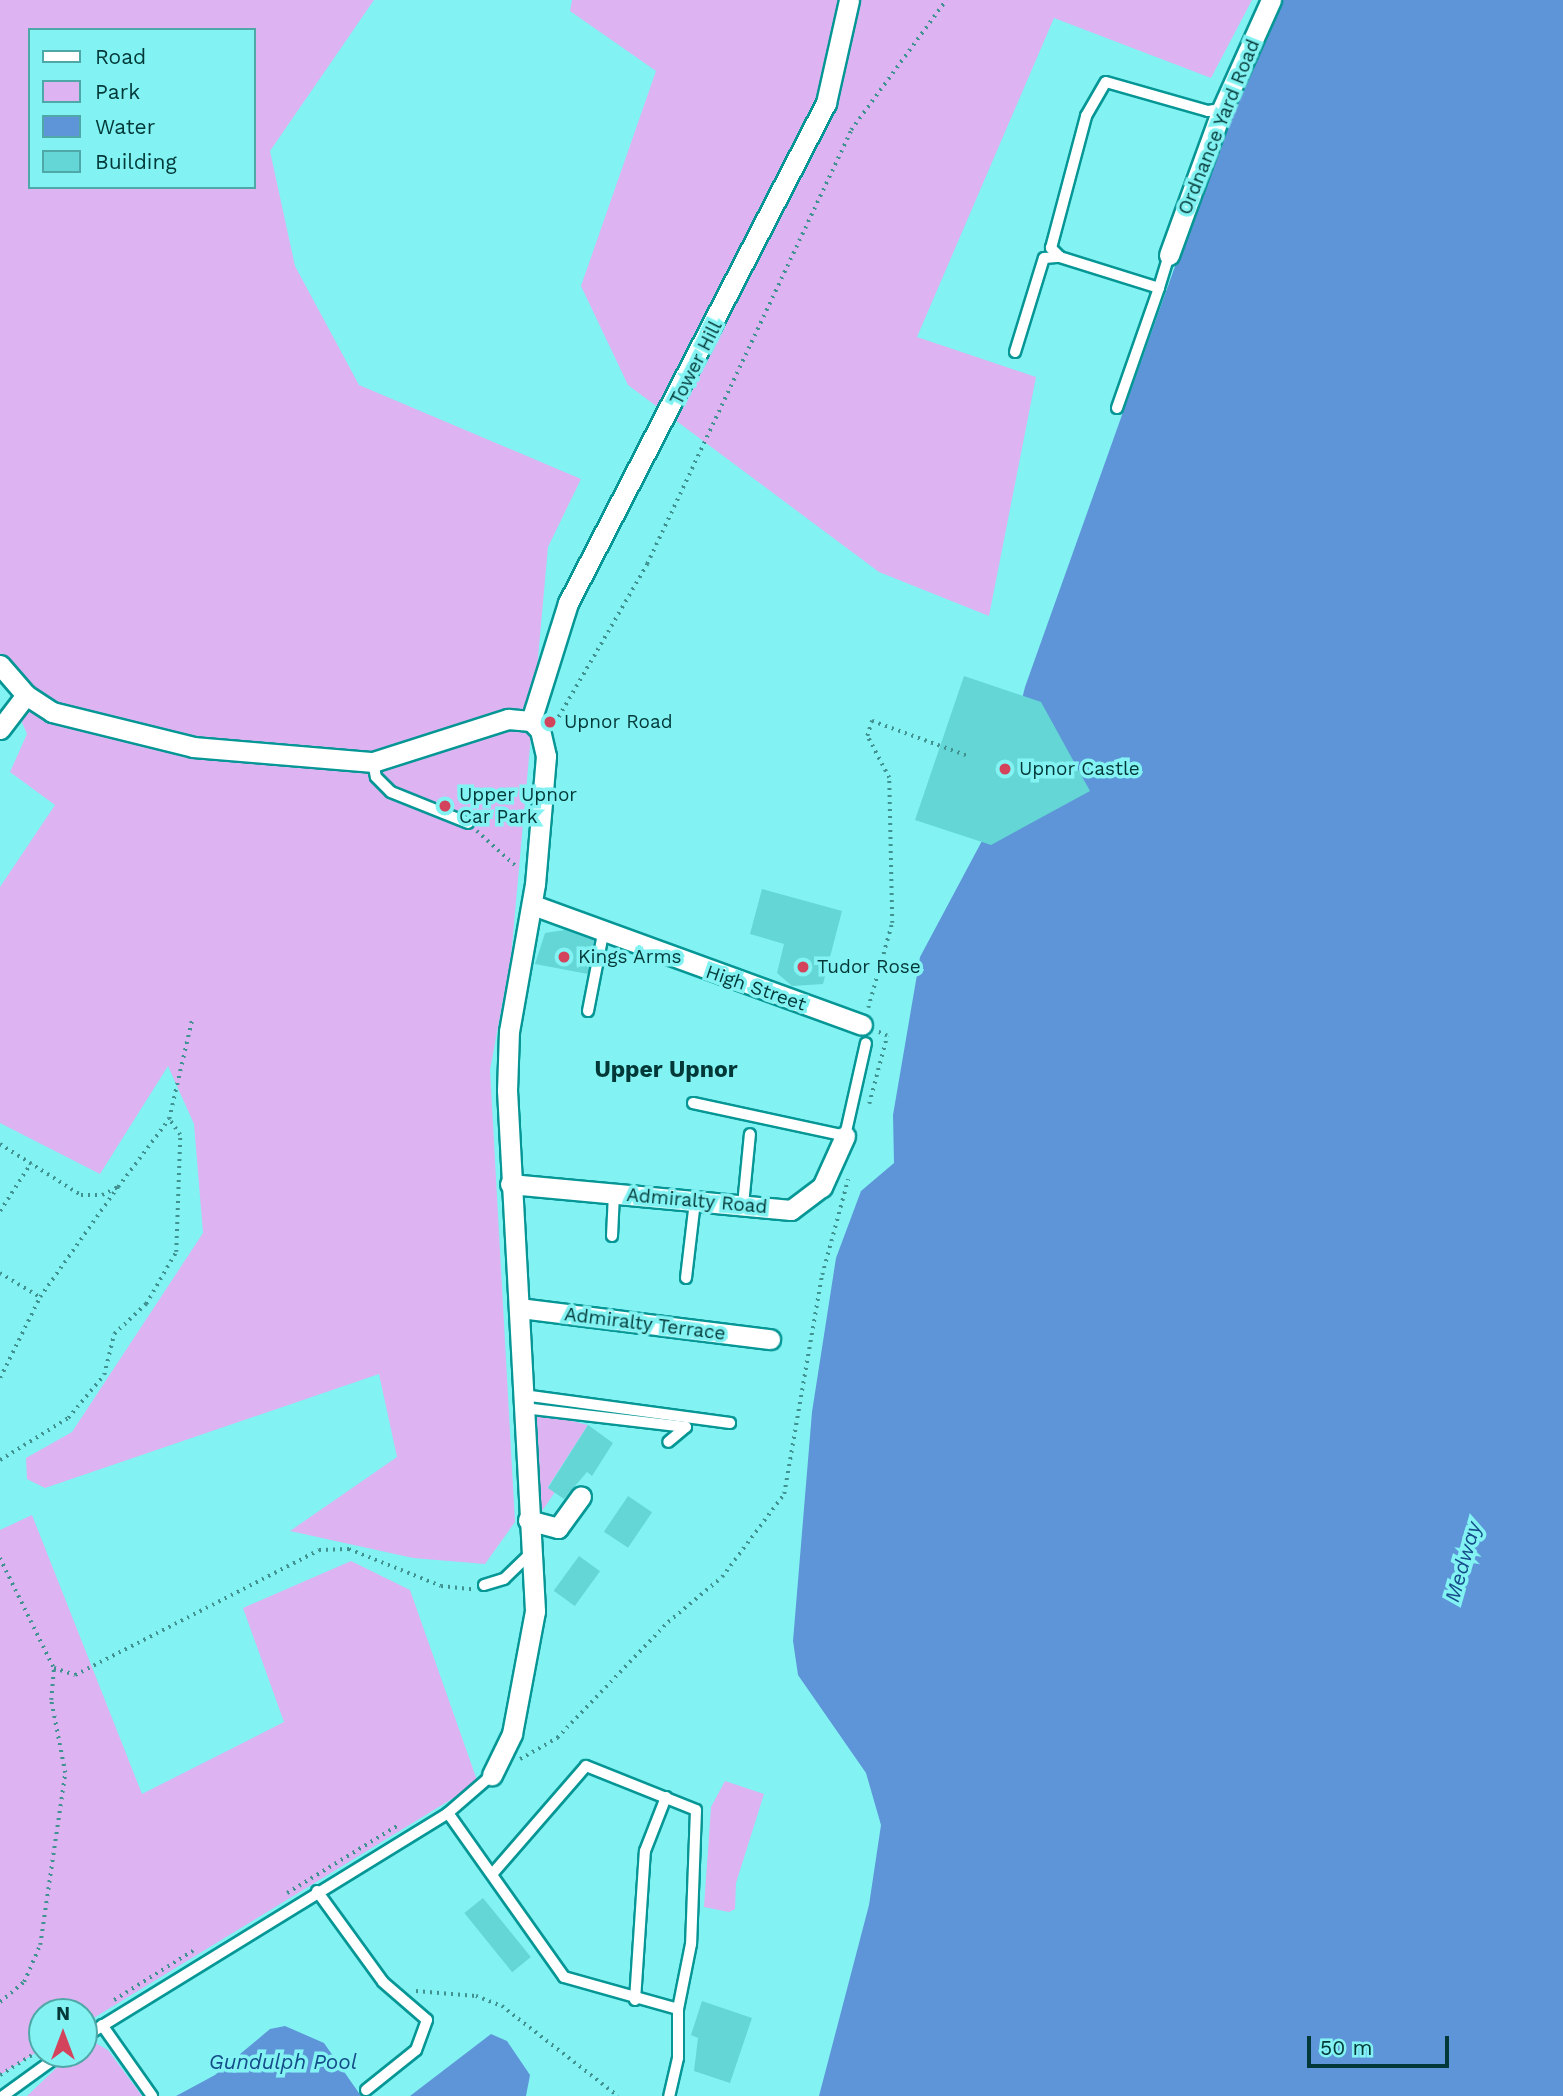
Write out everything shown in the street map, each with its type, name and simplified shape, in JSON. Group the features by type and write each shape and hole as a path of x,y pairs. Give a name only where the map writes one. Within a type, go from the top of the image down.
{"street":[{"name":"Tower Hill","path":"531,721 568,603 826,103 849,0"},
{"name":"Ordnance Yard Road","path":"1169,256 1222,109 1271,0"},
{"path":"0,665 26,695 52,712 193,747 373,762 483,725 531,721 543,742 533,905 509,1031 510,1184 520,1308 532,1634 512,1734 492,1775"},
{"path":"0,729 26,695"},
{"name":"High Street","path":"533,905 864,1034"},
{"name":"Admiralty Road","path":"510,1184 790,1210 822,1187 845,1136"},
{"name":"Admiralty Terrace","path":"520,1308 770,1339"},
{"path":"528,1520 558,1528 581,1496"}],"lane":[{"path":"1060,257 1049,237 1098,89 1117,82 1208,111 1222,109"},
{"path":"1117,408 1169,256"},
{"path":"1015,352 1044,258 1060,257 1159,288"},
{"path":"373,762 376,777 391,792 468,823"},
{"path":"588,1011 603,934"},
{"path":"693,1103 845,1136 864,1034"},
{"path":"743,1205 750,1134"},
{"path":"612,1236 614,1194"},
{"path":"686,1278 695,1201"},
{"path":"523,1401 730,1423"},
{"path":"523,1401 686,1427 668,1442"},
{"path":"484,1585 504,1579 530,1554"},
{"path":"494,1872 586,1766 666,1797 697,1814 691,1944 678,2009 679,2055 669,2096"},
{"path":"98,2028 448,1813 492,1775"},
{"path":"635,2000 645,1851 666,1797"},
{"path":"448,1813 494,1872 564,1977 635,2000 678,2009"},
{"path":"317,1891 393,1991 427,2020 427,2033 366,2090"},
{"path":"102,2025 152,2096"},
{"path":"3,2096 42,2068"}],"path":[{"path":"543,742 647,565 851,130 946,0"},
{"path":"866,1115 887,1036 864,1034 892,923 889,778 866,736 872,721 968,756"},
{"path":"468,823 535,884"},
{"path":"0,1377 40,1297 169,1119 192,1019"},
{"path":"0,1461 68,1418 104,1375 114,1334 146,1304 176,1252 180,1136 169,1119"},
{"path":"0,1144 81,1195 118,1187"},
{"path":"0,1211 31,1163"},
{"path":"492,1775 556,1738 616,1682 668,1622 722,1577 784,1494 822,1275 851,1168"},
{"path":"0,1273 40,1297"},
{"path":"54,1668 75,1675 96,1667 276,1567 319,1550 349,1549 442,1586 484,1585"},
{"path":"0,1558 54,1668 51,1700 65,1773 40,1945 24,1982 0,2002"},
{"path":"393,1991 476,1996 502,2006 618,2096"},
{"path":"0,2075 28,2057"}],"green space":[{"path":"0,0 374,0 270,151 295,266 359,385 581,479 548,547 511,957 490,1070 515,1522 485,1564 413,1558 290,1531 397,1457 379,1374 45,1488 27,1479 26,1458 72,1432 203,1233 194,1124 168,1066 100,1174 0,1123 0,887 55,805 10,772 27,734 0,672"},
{"path":"572,0 1252,0 1211,78 1054,18 917,337 1036,377 989,616 879,572 628,385 581,286 656,71 570,11"},
{"path":"536,1412 588,1425 548,1487 555,1492 542,1511 528,1507 528,1422"},
{"path":"32,1515 142,1794 284,1722 243,1608 351,1561 410,1590 478,1783 98,2015 98,1998 28,1998 28,2058 0,2075 0,1530"},
{"path":"725,1781 764,1794 736,1883 735,1909 729,1912 704,1907 711,1807"},
{"path":"98,2044 108,2050 142,2096 27,2096 56,2068 98,2068"}],"water":[{"name":"Medway","path":"1282,0 1563,0 1563,2096 819,2096 869,1905 881,1825 866,1773 798,1675 793,1641 812,1412 836,1258 861,1191 894,1163 893,1115 920,957 991,824 1025,687 1230,112"},
{"name":"Gundulph Pool","path":"285,2026 324,2043 361,2096 176,2096 215,2075 270,2029"},
{"name":"Gundulph Pool","path":"491,2034 507,2041 530,2075 526,2096 410,2096"}],"building":[{"name":"Upnor Castle","path":"964,676 1041,702 1090,791 991,845 915,820"},
{"path":"762,889 842,911 823,984 792,986 777,973 784,944 750,934"},
{"name":"Kings Arms","path":"565,930 594,940 588,974 535,964 545,933"},
{"path":"588,1425 613,1443 592,1476 587,1472 564,1499 548,1488"},
{"path":"628,1496 652,1512 628,1548 604,1532"},
{"path":"579,1556 600,1571 575,1606 554,1591"},
{"path":"483,1898 531,1957 512,1972 464,1913"},
{"path":"702,2001 752,2018 730,2083 694,2071 698,2038 691,2035"}],"place":[{"name":"Upnor Road","path":"550,722"},
{"name":"Upnor Castle","path":"1005,769"},
{"name":"Upper Upnor Car Park","path":"445,806"},
{"name":"Kings Arms","path":"564,957"},
{"name":"Tudor Rose","path":"803,967"}],"district":[{"name":"Upper Upnor","path":"666,1070"}]}
